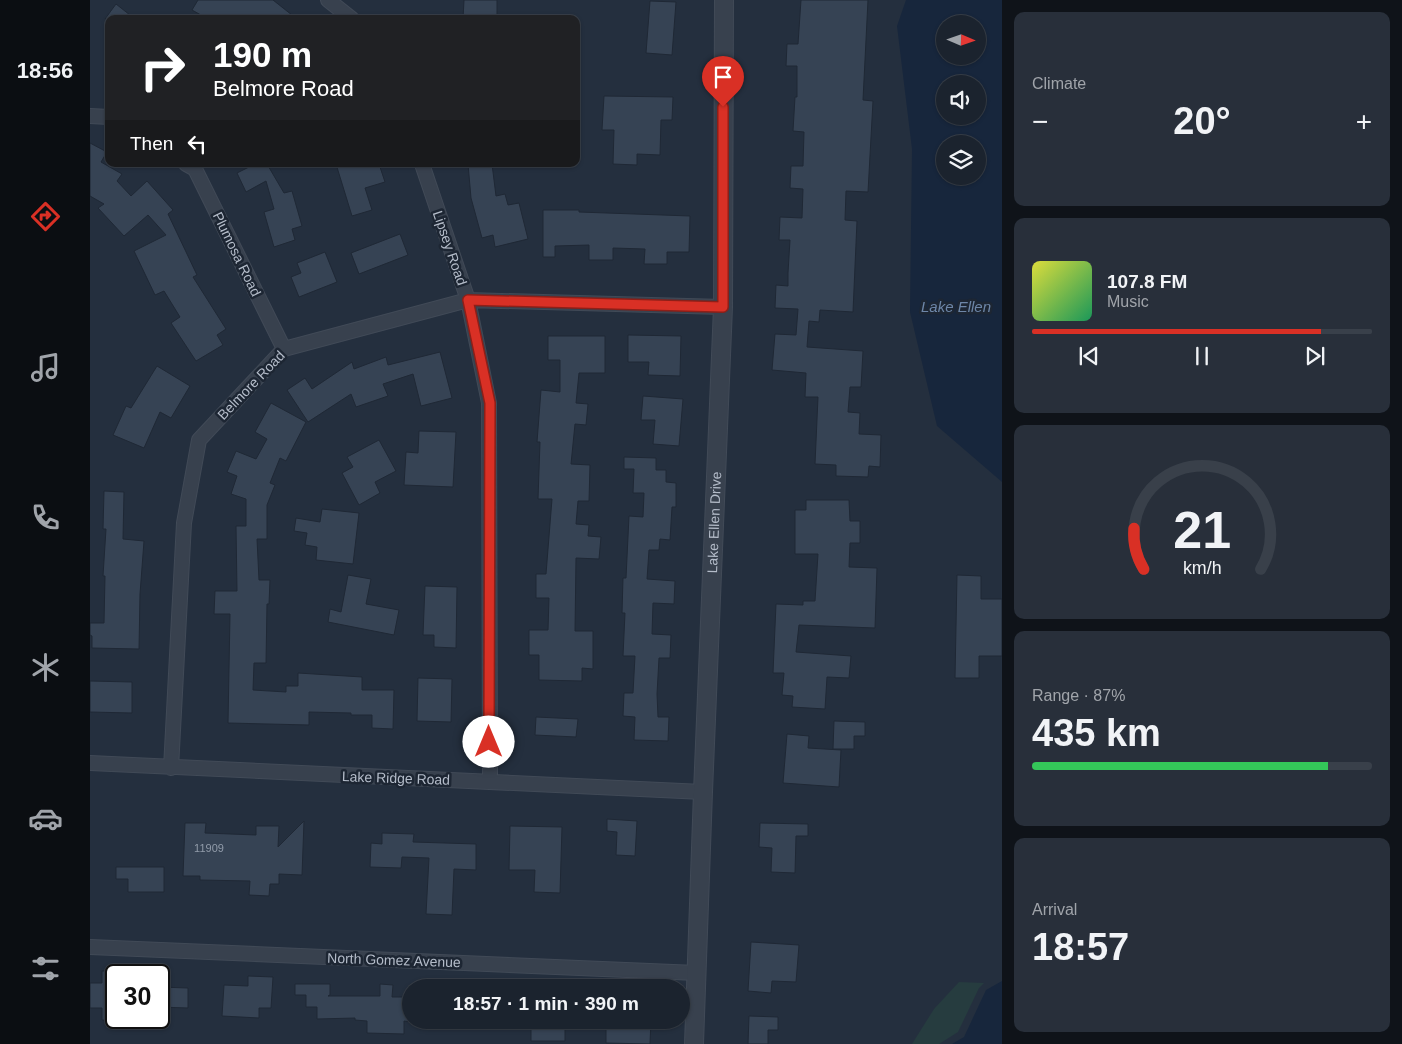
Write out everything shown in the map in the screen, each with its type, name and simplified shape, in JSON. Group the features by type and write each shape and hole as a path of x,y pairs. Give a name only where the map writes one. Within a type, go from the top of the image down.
{"street":[{"path":"328,0 347,15"},
{"name":"Lake Ellen Drive","path":"694,1044 723,307 724,0"},
{"path":"90,116 105,117"},
{"name":"Plumosa Road","path":"191,167 195,169 284,349"},
{"name":"Lipsey Road","path":"423,167 468,300 490,403 490,782"},
{"name":"Belmore Road","path":"171,768 184,523 199,440 284,349 468,300 723,307"},
{"name":"Lake Ridge Road","path":"90,763 703,792"},
{"name":"North Gomez Avenue","path":"90,947 697,973"}],"green space":[{"path":"959,982 984,983 979,988 958,1032 939,1044 912,1044 934,1009"}],"water":[{"name":"Lake Ellen","path":"906,0 1002,0 1002,482 937,426 910,312 912,149 897,26"},
{"path":"1002,981 1002,1044 952,1044 964,1037 986,990"}],"building":[{"path":"198,0 273,0 292,15 201,15 192,10"},
{"path":"464,0 497,0 497,15 463,15"},
{"path":"801,0 868,0 863,100 873,101 868,192 846,191 845,220 857,221 853,312 820,310 819,322 809,321 807,347 863,351 861,387 850,387 848,412 860,413 859,434 881,435 880,467 869,466 868,477 836,476 836,465 815,464 818,397 805,397 806,373 772,370 775,334 796,335 798,309 775,308 776,285 788,286 790,240 779,240 780,217 802,218 803,189 790,188 791,166 803,166 804,132 793,131 795,97 797,97 797,66 786,66 787,44 798,44"},
{"path":"650,1 676,2 672,55 646,53"},
{"path":"116,4 130,15 108,15"},
{"path":"604,96 673,97 672,120 661,120 660,155 637,154 637,165 613,164 614,130 602,130"},
{"path":"90,143 105,151 101,162 105,164 105,167 110,167 122,174 117,181 131,196 147,181 173,210 168,214 197,275 193,277 226,329 217,335 223,345 196,361 171,323 180,317 164,291 155,295 134,251 166,235 148,215 124,236 98,208 104,204 90,196"},
{"path":"249,167 269,167 284,193 292,191 302,226 292,229 295,240 274,247 264,212 274,209 266,181 246,192 237,173"},
{"path":"337,167 380,167 385,182 365,188 372,210 352,216"},
{"path":"468,167 492,167 496,196 505,194 508,205 519,203 528,239 495,247 493,235 482,238 471,198"},
{"path":"543,210 690,216 689,252 667,252 667,264 644,264 645,249 613,248 613,260 589,260 589,245 555,246 555,257 543,257"},
{"path":"400,234 408,255 359,274 351,253"},
{"path":"325,252 337,282 299,297 291,277 301,273 297,263"},
{"path":"628,335 681,336 680,376 648,375 649,362 628,362"},
{"path":"548,336 605,336 605,373 579,373 576,403 588,404 586,425 575,424 571,464 590,465 589,501 578,501 576,524 589,525 588,536 601,537 599,559 576,558 575,631 593,631 593,669 582,668 582,681 539,680 539,655 529,655 529,630 548,630 549,598 536,598 536,574 546,574 552,499 538,499 540,442 537,442 541,390 560,392 560,360 548,360"},
{"path":"440,352 452,398 421,406 413,374 383,384 388,396 356,407 351,394 308,422 287,390 305,378 312,389 352,362 354,369 386,357 388,365"},
{"path":"157,366 190,386 171,418 160,412 144,448 113,435 126,406 131,408"},
{"path":"643,396 683,399 679,446 653,444 655,420 641,420"},
{"path":"271,403 306,422 286,461 280,458 270,483 275,485 267,505 267,539 257,539 259,580 270,580 269,604 267,604 266,663 254,663 253,690 286,692 286,686 298,686 298,673 362,677 362,690 394,690 393,729 372,728 372,715 351,715 351,713 309,712 309,725 228,723 230,614 214,614 215,591 237,591 236,526 246,526 246,499 231,494 237,476 227,472 236,451 256,459 267,439 255,432"},
{"path":"419,431 456,432 453,487 404,485 406,452 418,453"},
{"path":"379,440 396,471 375,482 380,493 359,505 342,473 353,467 347,457"},
{"path":"624,457 656,458 656,470 666,470 666,482 676,483 676,507 672,507 670,540 660,539 659,550 649,550 647,579 675,581 674,604 653,603 652,634 671,635 670,658 659,658 657,694 658,717 669,717 668,741 634,740 635,717 623,716 624,693 633,693 635,656 623,656 625,613 622,613 623,578 626,578 629,516 643,517 644,493 633,493 634,469 624,469"},
{"path":"104,491 124,492 123,539 144,541 140,594 139,649 92,648 90,623 104,623 105,576 103,576 106,529 103,529"},
{"path":"806,500 849,500 850,521 860,521 860,543 850,543 849,567 877,568 875,628 799,625 796,652 851,656 849,678 827,677 825,709 792,707 793,696 782,695 784,673 773,673 776,604 803,605 803,601 815,601 818,554 795,554 795,510 806,510"},
{"path":"322,509 359,513 353,564 316,560 317,547 305,545 307,533 294,531 296,518 320,522"},
{"path":"348,575 371,579 366,604 399,610 394,635 328,622 330,609 341,612"},
{"path":"957,575 981,576 981,599 1002,599 1002,656 979,656 979,678 955,678"},
{"path":"425,586 457,587 456,648 434,647 434,635 423,635"},
{"path":"418,678 452,679 451,722 417,721"},
{"path":"90,681 132,682 132,713 90,712"},
{"path":"536,717 578,719 576,737 535,735"},
{"path":"834,721 865,722 865,736 854,736 854,749 833,749"},
{"path":"787,734 809,736 808,748 841,750 839,787 783,783"},
{"path":"607,819 637,821 635,856 616,855 617,832 607,831"},
{"path":"304,821 302,875 279,874 279,884 270,884 269,896 249,895 250,881 200,880 200,876 183,876 185,823 206,823 205,833 256,835 256,826 279,826 278,847"},
{"path":"760,823 808,824 808,836 796,836 795,873 771,872 772,848 759,847"},
{"path":"510,826 562,827 560,893 534,892 535,870 509,870"},
{"path":"382,833 414,834 413,842 476,844 476,870 454,869 452,915 426,914 429,858 402,857 401,868 370,867 371,843 382,844"},
{"path":"116,867 164,867 164,892 128,892 128,879 116,879"},
{"path":"751,942 799,945 796,982 772,981 771,993 748,991"},
{"path":"102,971 105,971 105,1020 102,1020 102,1008 90,1008 90,983 102,983"},
{"path":"248,976 273,977 271,1008 259,1008 259,1018 222,1016 224,985 248,986"},
{"path":"295,984 330,984 330,995 328,996 380,996 380,984 393,985 392,997 402,997 402,1029 404,1029 404,1034 367,1033 367,1021 355,1020 355,1018 317,1019 317,1007 306,1007 306,995 295,995"},
{"path":"170,987 188,988 188,1008 170,1007"},
{"path":"749,1016 778,1017 778,1030 768,1030 768,1044 748,1044"},
{"path":"531,1029 565,1029 565,1041 531,1041"},
{"path":"606,1029 651,1029 650,1044 606,1043"}],"route":[{"path":"489,742 488,566 490,403 468,300 723,307 723,107"}]}
